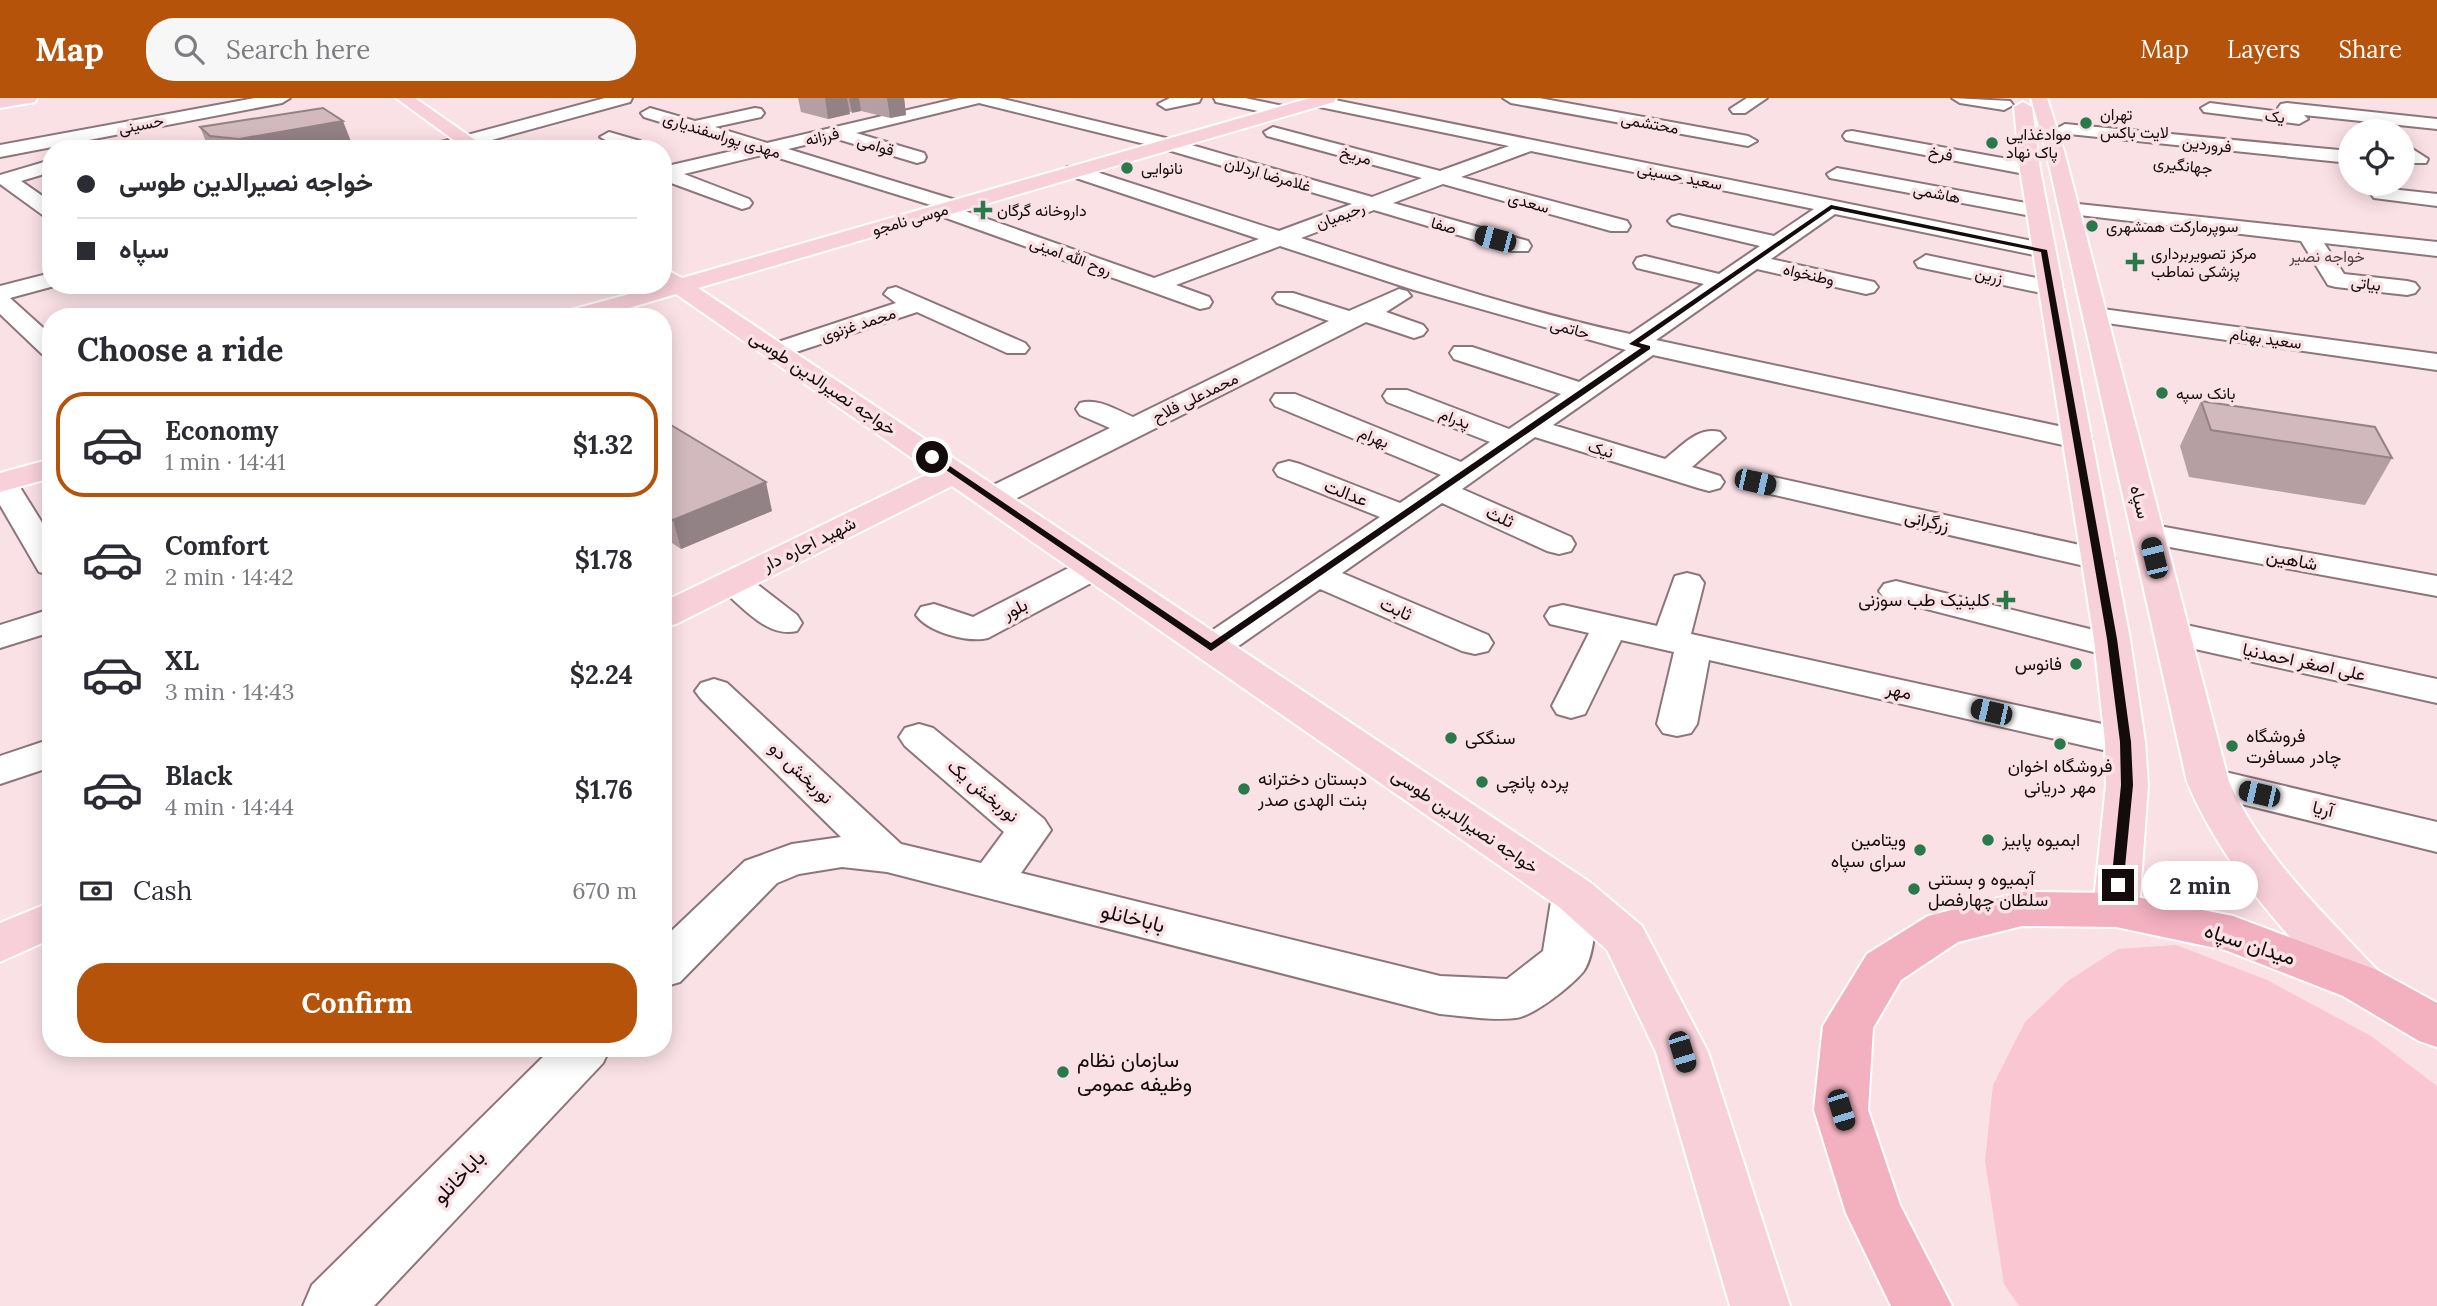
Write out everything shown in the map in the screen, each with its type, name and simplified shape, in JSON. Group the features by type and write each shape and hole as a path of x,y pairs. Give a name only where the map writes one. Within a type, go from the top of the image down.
{"highway":[{"name":"میدان سپاه","path":"1922,1306 1874,1213 1841,1110 1848,1026 1884,967 1944,928 2022,909 2116,910 2233,934 2360,983 2437,1027"}],"main road":[{"path":"0,103 29,98"},
{"path":"404,98 467,140"},
{"name":"سپاه","path":"2039,98 2052,151 2053,210 2044,250 2113,646 2126,742 2127,785 2116,910"},
{"path":"2052,151 2054,98"},
{"name":"موسی نامجو","path":"672,281 948,208 1321,100"},
{"name":"سپاه","path":"2009,100 2052,151"},
{"name":"سپاه","path":"2053,210 2095,315 2208,782 2220,814 2277,889 2360,983"},
{"name":"خواجه نصیرالدین طوسی","path":"672,282 1575,895 1625,939 1682,1052 1760,1306"},
{"name":"موسی نامجو","path":"597,308 635,294"},
{"path":"1,482 42,471"},
{"name":"شهید اجاره دار","path":"672,612 954,473"},
{"path":"0,944 42,923"}],"street":[{"path":"489,140 624,98"},
{"name":"فرزانه","path":"672,171 979,98"},
{"name":"غلامرضا اردلان","path":"979,98 1167,144 1368,204"},
{"path":"1166,104 1193,98"},
{"path":"1222,98 1282,111"},
{"name":"محتشمی","path":"1511,98 1748,141"},
{"path":"1739,109 1759,98"},
{"path":"1960,98 2009,100"},
{"name":"حسینی","path":"58,140 273,99"},
{"name":"سعید حسینی","path":"1321,100 1527,146 2044,250"},
{"name":"مهدی پوراسفندیاری","path":"724,104 659,116 948,208"},
{"name":"یک","path":"2210,108 2289,108 2437,124"},
{"path":"2289,108 2338,147"},
{"path":"858,112 890,120"},
{"path":"923,112 953,121"},
{"path":"695,127 755,113"},
{"path":"82,114 110,130"},
{"path":"186,116 221,130"},
{"path":"1031,128 1063,119"},
{"path":"1628,165 1688,130"},
{"name":"قوامی","path":"835,132 918,157"},
{"name":"مریخ","path":"1273,132 1439,178"},
{"name":"فرخ","path":"1852,136 2052,151"},
{"name":"حسینی","path":"0,151 42,143"},
{"name":"رحیمیان","path":"1153,286 1527,146"},
{"name":"فروردین","path":"2052,151 2338,156"},
{"path":"672,161 689,167"},
{"path":"1720,184 1753,167"},
{"path":"42,169 5,179 42,204"},
{"name":"حاتمی","path":"1074,172 1496,308 1640,346 2077,439"},
{"name":"هاشمی","path":"1837,174 2053,210 2437,249"},
{"path":"672,176 742,203"},
{"name":"سعدی","path":"1439,178 1619,226"},
{"path":"22,191 42,188"},
{"path":"2400,196 2437,200"},
{"name":"صفا","path":"1368,204 1520,246"},
{"path":"1211,648 1583,392 1723,282 1831,207"},
{"name":"روح الله امینی","path":"948,208 1200,302"},
{"path":"1679,221 1778,244"},
{"name":"بیاتی","path":"2308,235 2336,280 2407,288"},
{"name":"وطنخواه","path":"1752,261 1866,287"},
{"name":"زرین","path":"1926,262 2051,288"},
{"path":"1645,263 1723,282"},
{"path":"0,293 42,282"},
{"name":"محمدعلی فلاح","path":"992,499 1399,296"},
{"path":"1286,298 1415,330"},
{"name":"محمد غزنوی","path":"775,351 907,299 1016,348"},
{"path":"0,301 42,341"},
{"name":"سعید بهنام","path":"2095,315 2437,362"},
{"path":"1463,353 1583,392"},
{"name":"پدرام","path":"1398,397 1522,434"},
{"name":"بهرام","path":"1285,400 1452,482"},
{"path":"1090,409 1134,428"},
{"name":"نیک","path":"1522,434 1709,482"},
{"path":"1670,470 1710,438"},
{"name":"عدالت","path":"1289,470 1403,515"},
{"path":"1,482 42,550"},
{"name":"ثلث","path":"1452,482 1559,544"},
{"name":"زرگرانی","path":"1755,482 2098,559"},
{"name":"شاهین","path":"2148,534 2437,586"},
{"name":"بلور","path":"934,615 975,630 1094,568"},
{"name":"ثابت","path":"1317,575 1475,643"},
{"path":"733,582 784,623"},
{"path":"1677,724 1686,583"},
{"path":"1896,590 2113,646"},
{"name":"مهر","path":"1563,616 2126,742"},
{"path":"0,637 42,623"},
{"path":"1570,706 1610,626"},
{"name":"علی اصغر احمدنیا","path":"2172,632 2437,691"},
{"name":"نوربخش دو","path":"714,691 887,856"},
{"name":"نوربخش یک","path":"919,737 1029,830 991,883"},
{"path":"0,771 42,755"},
{"name":"آریا","path":"2208,782 2437,836"},
{"name":"باباخانلو","path":"672,960 761,872 792,860 842,852 887,856 1440,995 1517,999 1566,959 1575,895"},
{"name":"باباخانلو","path":"333,1306 576,1057"}],"shaded area":[{"path":"2176,945 2267,980 2371,1036 2437,1086 2437,1306 2019,1306 2004,1284 1985,1161 1993,1085 2025,1022 2069,980 2118,949"}],"building":[{"path":"323,108 343,121 239,139 210,136 200,127"},
{"path":"2201,401 2375,427 2392,458 2211,430"},
{"path":"672,426 766,482 673,520"}],"place":[{"name":"تهران لایت باکس","path":"2086,123"},
{"name":"موادغذایی پاک نهاد","path":"1992,143"},
{"name":"نانوایی","path":"1127,168"},
{"name":"داروخانه گرگان","path":"983,210"},
{"name":"سوپرمارکت همشهری","path":"2092,226"},
{"name":"مرکز تصویربرداری پزشکی نماطب","path":"2135,262"},
{"name":"بانک سپه","path":"2162,393"},
{"name":"کلینیک طب سوزنی","path":"2006,600"},
{"name":"فانوس","path":"2076,664"},
{"name":"سنگکی","path":"1451,738"},
{"name":"فروشگاه اخوان مهر دریانی","path":"2060,744"},
{"name":"فروشگاه چادر مسافرت","path":"2232,746"},
{"name":"پرده پانچی","path":"1482,782"},
{"name":"دبستان دخترانه بنت الهدی صدر","path":"1244,789"},
{"name":"ابمیوه پابیز","path":"1988,840"},
{"name":"ویتامین سرای سپاه","path":"1920,850"},
{"name":"آبمیوه و بستنی سلطان چهارفصل","path":"1914,889"},
{"name":"سازمان نظام وظیفه عمومی","path":"1063,1072"}],"district":[{"name":"خواجه نصیر","path":"2327,256"}],"route":[{"path":"932,457 1211,648 1647,347 1633,344 1831,207 2044,250 2112,639 2126,742 2127,785 2118,885"}]}
